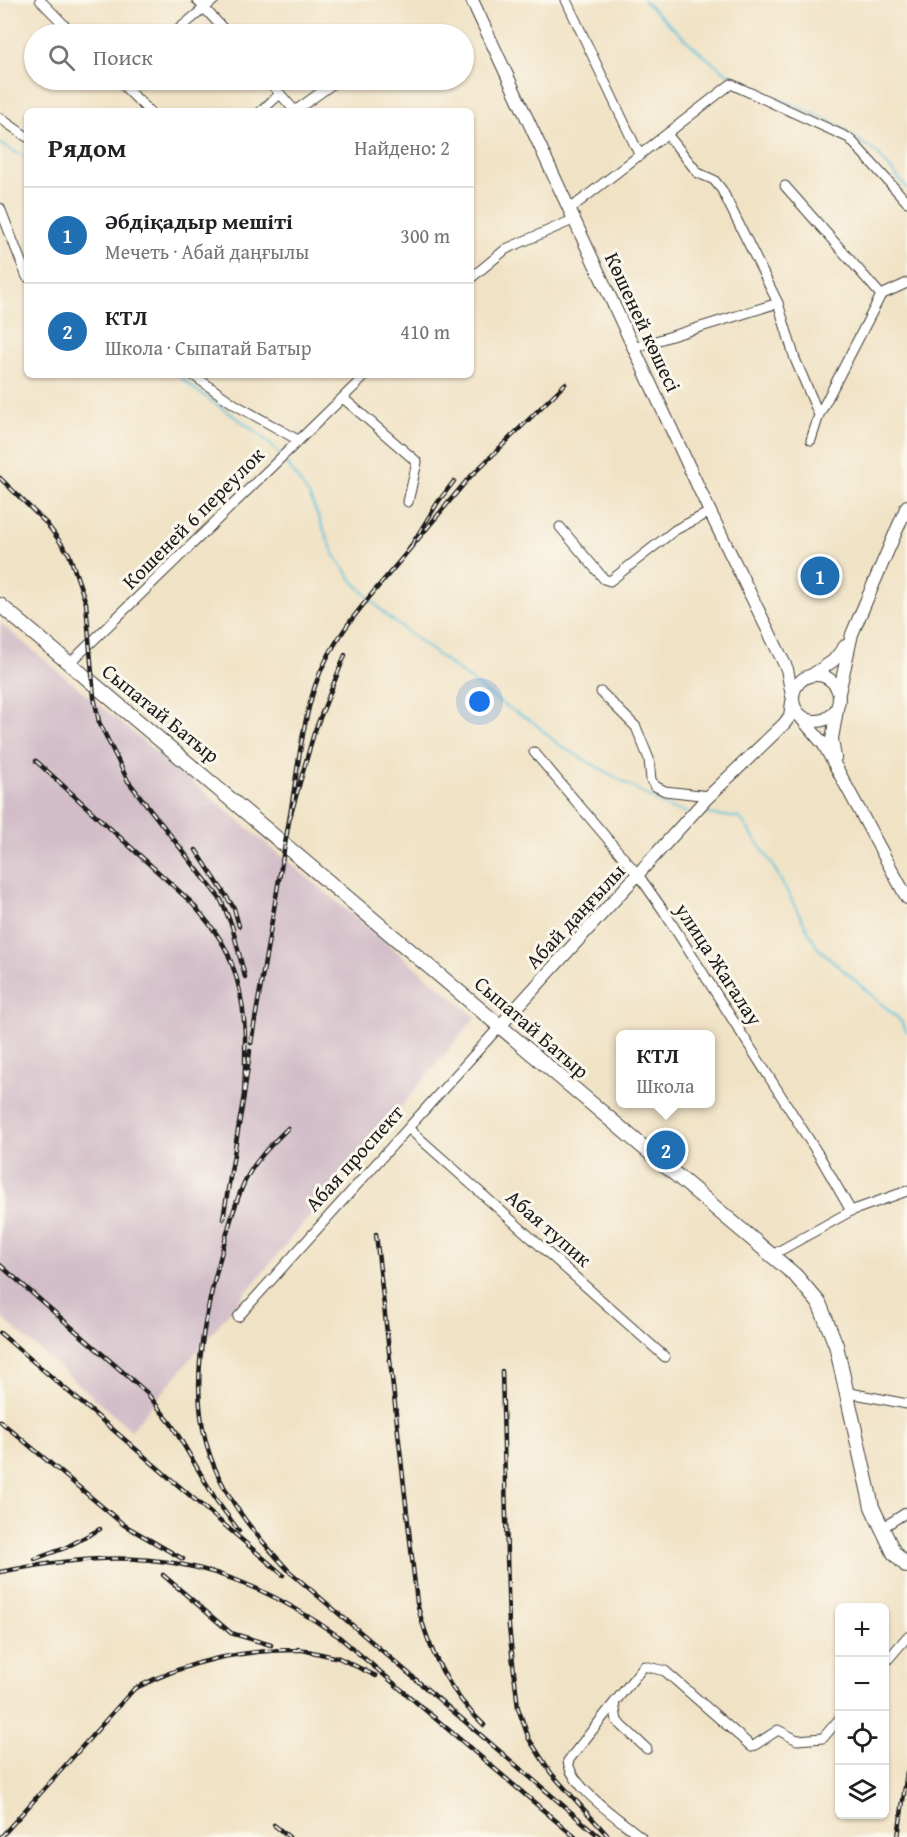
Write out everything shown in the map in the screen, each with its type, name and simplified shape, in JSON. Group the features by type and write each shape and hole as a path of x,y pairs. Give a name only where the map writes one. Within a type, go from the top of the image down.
{"main road":[{"name":"Көшеней көшесі","path":"472,0 710,512 782,658 790,678 792,699"},
{"path":"707,797 768,741 790,716 792,699 798,683 834,661 852,634 907,506"},
{"name":"Сыпатай Батыр","path":"0,605 795,1275 819,1303 836,1345 872,1507 894,1553 907,1566"},
{"path":"843,778 835,757 832,739 852,634"},
{"path":"782,658 792,670 810,676 819,675 832,681 839,693"},
{"path":"792,699 798,714 812,723 907,898"},
{"path":"768,741 788,728 825,720 837,708"},
{"name":"Абай даңғылы","path":"500,1026 639,876 707,797"}],"street":[{"path":"40,0 63,24"},
{"path":"196,0 219,24"},
{"path":"185,24 214,0"},
{"path":"566,0 640,156"},
{"path":"474,276 506,249 572,214 640,156 731,84 849,138 907,202"},
{"path":"129,90 146,108"},
{"path":"277,90 292,108"},
{"path":"299,108 324,90"},
{"path":"264,108 280,94"},
{"path":"0,118 24,135"},
{"path":"667,134 698,173 714,180 722,190 778,303 795,359 819,415"},
{"path":"785,186 881,295"},
{"path":"0,208 24,269"},
{"path":"811,440 819,415 881,295 907,283"},
{"path":"633,348 778,303"},
{"path":"197,378 234,404 298,440"},
{"name":"Кошеней 6 переулок","path":"69,664 363,378"},
{"path":"343,398 417,462 408,502"},
{"path":"560,527 604,579 610,580 675,530 710,512"},
{"path":"601,692 636,727 649,759 651,780 655,786 665,791 707,797"},
{"name":"улица Жагалау","path":"534,752 639,876 820,1157 851,1211"},
{"name":"Абая проспект","path":"238,1317 500,1026"},
{"name":"Абая тупик","path":"408,1128 665,1357"},
{"path":"772,1255 851,1211 907,1191"},
{"path":"845,1392 907,1404"},
{"path":"882,1528 907,1512"},
{"path":"889,1659 907,1637"},
{"path":"641,1837 577,1783 569,1771 568,1761 644,1666 665,1671 752,1747 778,1730 798,1740 823,1738 835,1724"},
{"path":"614,1703 617,1721 647,1749"}],"shaded area":[{"path":"0,623 476,1017 131,1430 0,1316"}],"waterway":[{"path":"643,0 692,46 732,77 823,118 847,132"},
{"path":"854,137 877,153 907,188"},
{"path":"0,144 24,156"},
{"path":"181,378 257,433 281,456"},
{"path":"284,460 309,495 334,554 353,581 388,617 502,704 533,722 559,745 671,809 687,812"},
{"path":"698,813 740,818 771,862 817,947 900,1020 907,1032"}],"railway":[{"path":"454,481 438,502 408,551 468,479 565,384"},
{"path":"0,478 47,524 69,554 86,603 94,697 99,722 128,781 221,900 232,926 245,977"},
{"path":"345,655 314,733 289,821 306,719 323,667 343,631 408,551"},
{"path":"36,761 191,902 222,943 236,975 243,1009 245,1026 244,1095 250,1051"},
{"path":"251,1043 289,821"},
{"path":"196,850 234,908 239,926"},
{"path":"223,1219 244,1095"},
{"path":"288,1128 259,1159 245,1181 232,1217 208,1306 200,1358 200,1410 204,1436 219,1477 246,1521 290,1572 600,1837"},
{"path":"376,1234 417,1603 427,1637 441,1669 460,1698 484,1725"},
{"path":"0,1265 147,1393 172,1425 216,1500 239,1531"},
{"path":"0,1333 283,1575"},
{"path":"502,1371 509,1627 518,1708 529,1739 551,1773 609,1837"},
{"path":"0,1421 124,1525 183,1559"},
{"path":"35,1559 65,1548 100,1529"},
{"path":"0,1572 94,1559 136,1559 176,1564 216,1573 255,1588 296,1609 338,1636 575,1837"},
{"path":"163,1575 231,1633 271,1645"},
{"path":"298,1649 339,1658 376,1676"},
{"path":"1,1837 134,1689 176,1671 217,1658 260,1652 306,1650"},
{"path":"898,1837 907,1772"},
{"path":"274,1825 289,1837"}],"place":[{"name":"Әбдіқадыр мешіті","path":"820,576"},
{"name":"КТЛ","path":"666,1150"}]}
